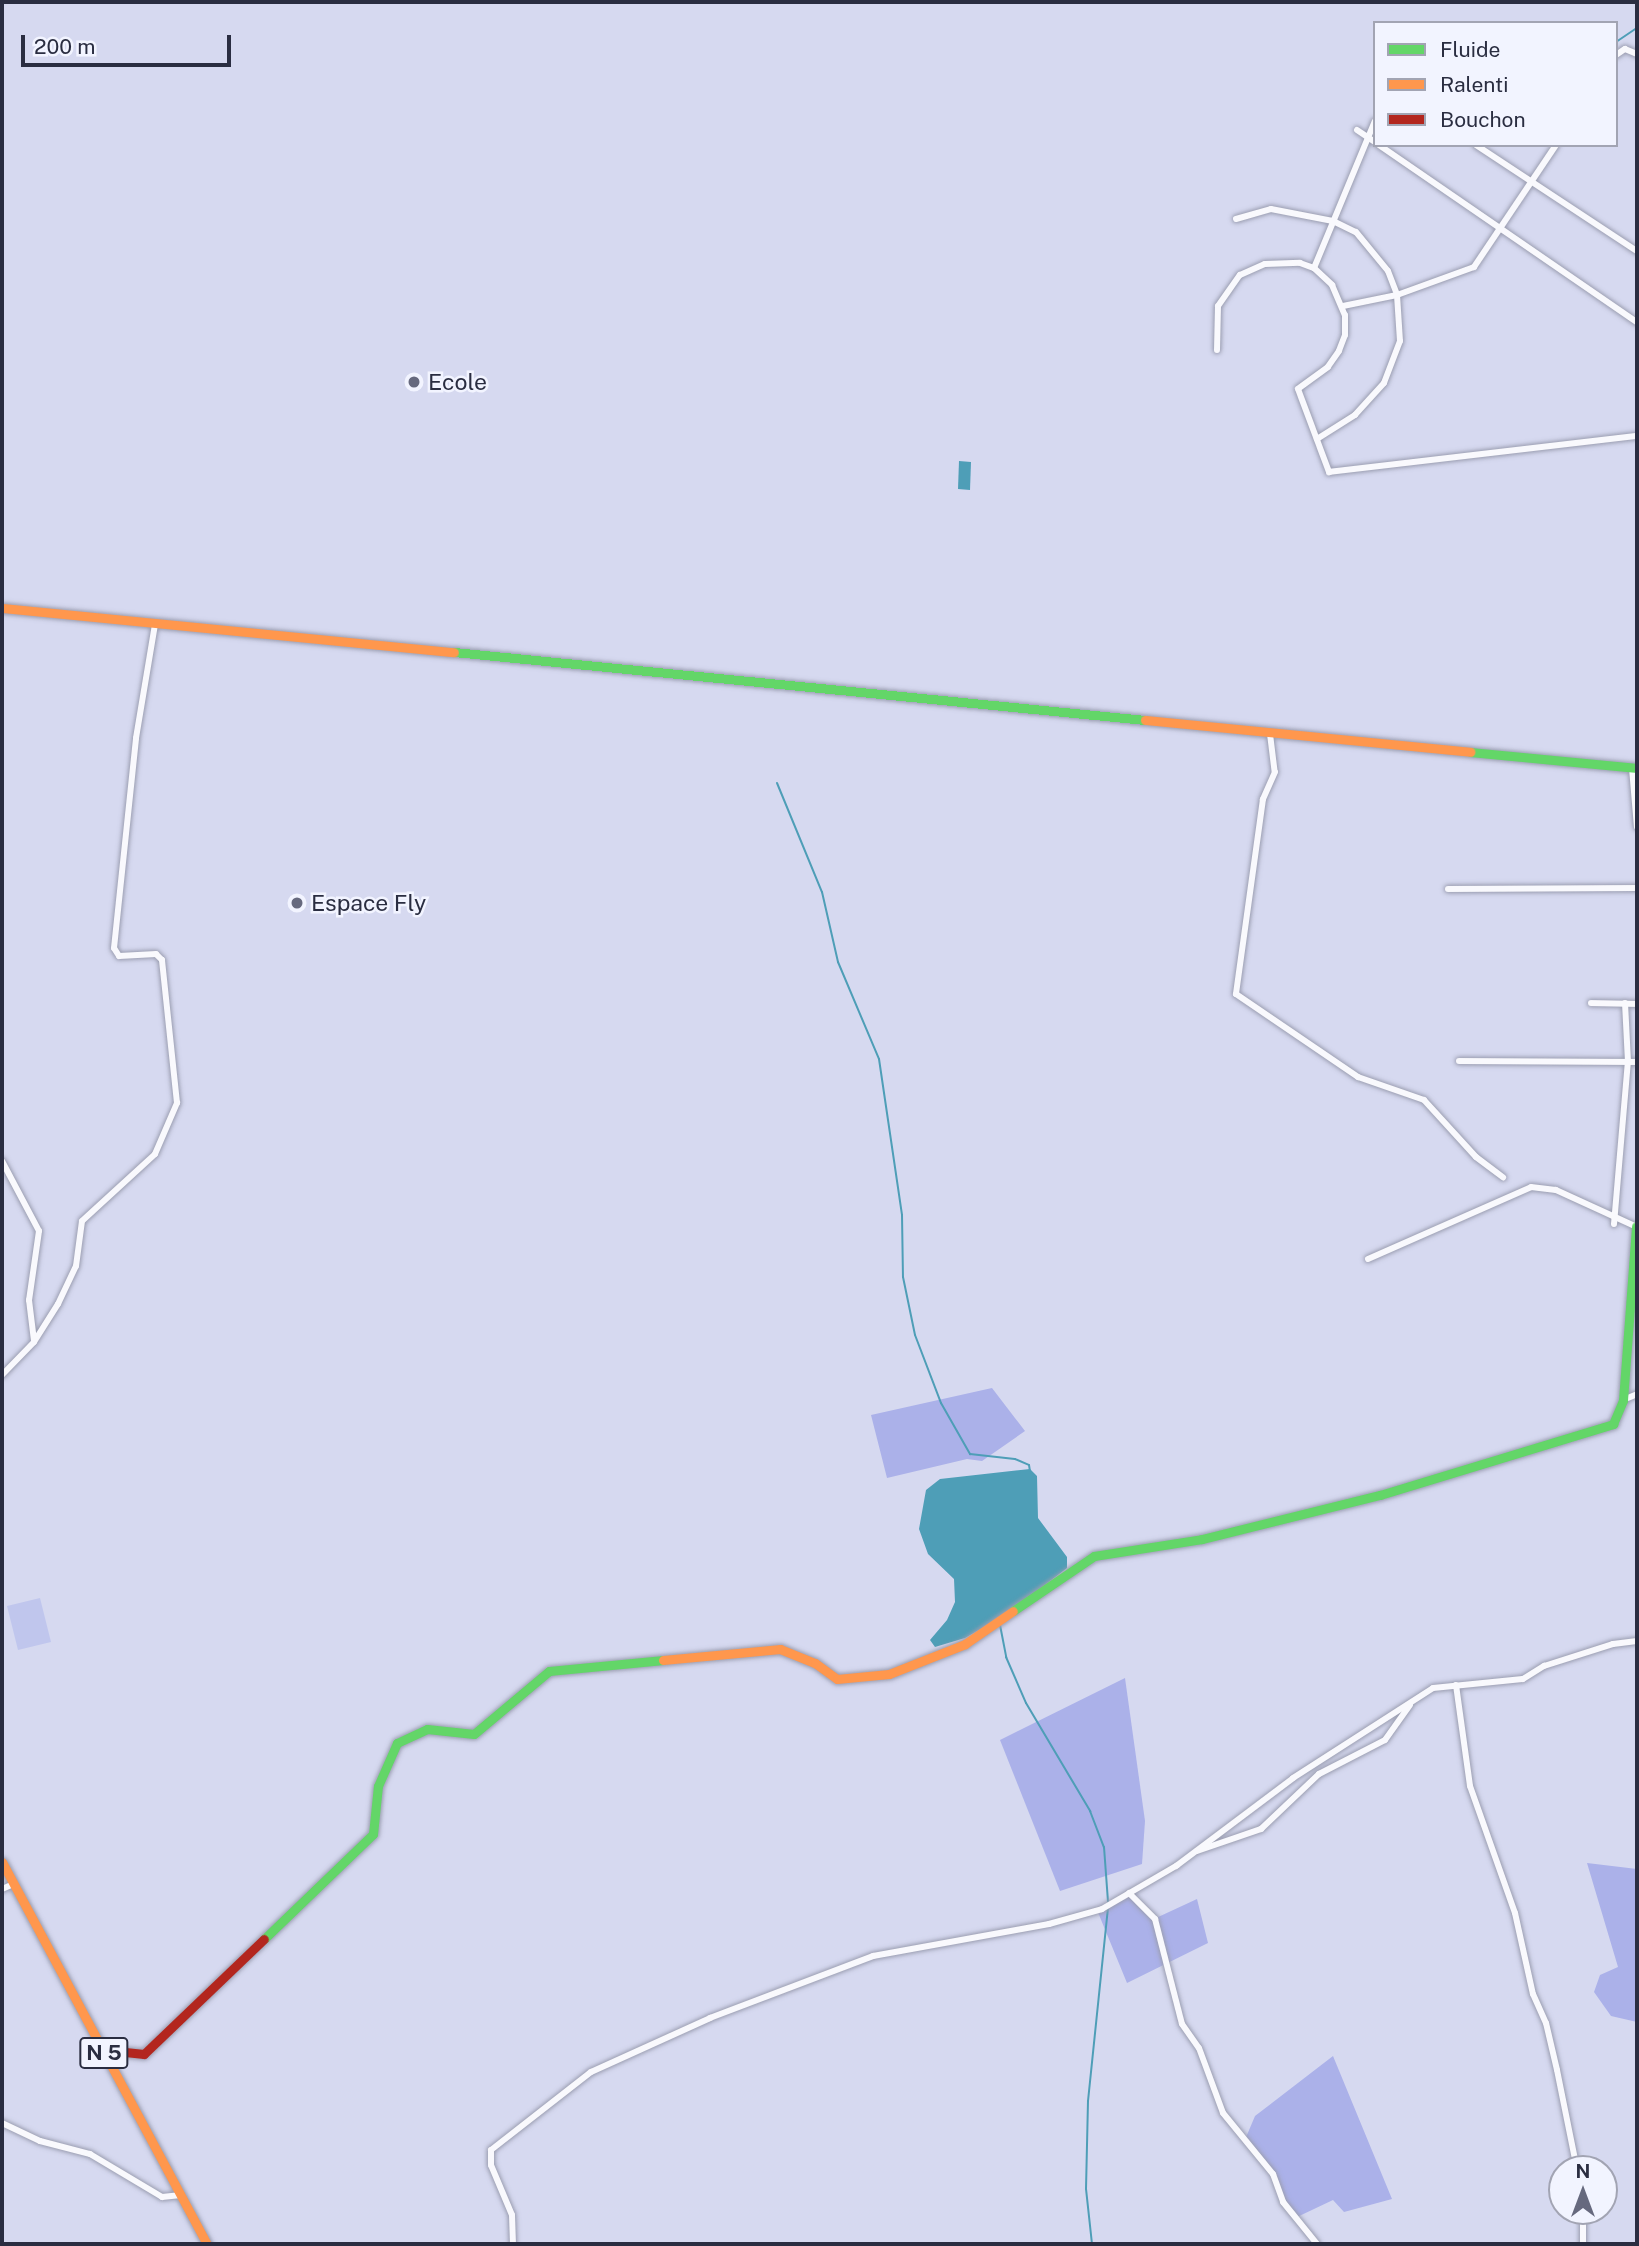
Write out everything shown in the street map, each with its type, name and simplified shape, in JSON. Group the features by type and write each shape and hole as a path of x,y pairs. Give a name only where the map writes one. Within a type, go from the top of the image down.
{"main road":[{"path":"2,608 1635,768"},
{"path":"107,2059 125,2052 139,2055 151,2048 373,1834 378,1786 387,1757 397,1743 427,1729 474,1734 549,1671 780,1649 815,1663 822,1672 837,1679 889,1674 965,1644 1094,1556 1202,1539 1402,1489 1613,1424 1623,1400 1637,1226"},
{"name":"N 5","path":"2,1862 207,2244"}],"street":[{"path":"1618,54 1625,49 1637,54"},
{"path":"1314,268 1371,140 1357,130"},
{"path":"1383,147 1637,321"},
{"path":"1479,147 1637,251"},
{"path":"1343,306 1397,295 1474,267 1555,147"},
{"path":"1236,219 1271,209 1333,221 1356,232 1374,252 1397,295 1400,341 1384,383 1355,415 1317,439"},
{"path":"1217,350 1217,306 1240,275 1283,261 1314,268 1332,285 1343,306 1345,335 1339,351 1328,367 1298,390 1329,472 1637,436"},
{"path":"2,1374 34,1342 76,1266 82,1221 155,1154 177,1103 162,960 156,954 119,956 114,948 136,738 156,624"},
{"path":"1270,734 1275,772 1263,799 1236,994 1358,1077 1424,1100 1476,1157 1503,1177"},
{"path":"1635,768 1637,827"},
{"path":"1448,889 1637,888"},
{"path":"1591,1003 1637,1004"},
{"path":"1615,1224 1628,1062 1625,1003"},
{"path":"1459,1061 1637,1062"},
{"path":"2,1161 39,1231 29,1300 34,1342"},
{"path":"1367,1259 1531,1188 1556,1190 1637,1226"},
{"path":"1623,1400 1637,1394"},
{"path":"513,2244 512,2215 491,2165 491,2150 590,2072 710,2018 873,1956 1049,1924 1102,1909 1195,1852 1293,1778 1433,1688 1523,1679 1544,1666 1613,1644 1637,1641"},
{"path":"1456,1685 1470,1786 1515,1913 1533,1994 1546,2023 1558,2070 1574,2155"},
{"path":"1195,1852 1261,1829 1319,1774 1385,1740 1414,1699"},
{"path":"2,1889 13,1884"},
{"path":"1129,1893 1155,1919 1182,2024 1199,2048 1223,2113 1273,2174 1283,2202 1317,2244"},
{"path":"2,2123 40,2141 90,2154 162,2197 181,2195"},
{"path":"1583,2225 1583,2244"}],"shaded area":[{"path":"959,461 971,462 970,490 958,489"},
{"path":"992,1388 1025,1431 982,1461 967,1459 887,1478 871,1415"},
{"path":"1030,1469 1037,1476 1038,1518 1067,1557 1067,1568 1008,1613 965,1638 935,1647 930,1640 947,1620 955,1602 954,1579 928,1554 919,1529 926,1490 940,1479"},
{"path":"40,1598 51,1642 18,1650 7,1606"},
{"path":"1125,1678 1145,1821 1142,1864 1060,1891 1000,1740"},
{"path":"1587,1863 1637,1869 1637,2022 1611,2016 1594,1992 1600,1975 1618,1967"},
{"path":"1135,1895 1156,1918 1197,1899 1208,1943 1127,1983 1097,1910"},
{"path":"1333,2056 1392,2199 1344,2212 1333,2200 1295,2218 1276,2181 1244,2142 1255,2116"}],"waterway":[{"path":"1618,41 1637,28"},
{"path":"777,783 822,892 838,962 879,1059 902,1215 903,1277 915,1335 941,1403 970,1454 1015,1459 1029,1465 1030,1471"},
{"path":"1000,1625 1006,1657 1026,1703 1090,1811 1104,1847 1108,1902"},
{"path":"1092,2244 1086,2189 1088,2101 1108,1908"}],"traffic: fast":[{"path":"454,652 1145,720"},
{"path":"1470,752 1637,768"},
{"path":"1013,1611 1094,1556 1202,1539 1380,1495 1613,1424 1623,1400 1636,1226"},
{"path":"264,1939 373,1834 378,1786 397,1743 427,1729 474,1734 549,1671 663,1660"}],"traffic: slow":[{"path":"2,608 454,652"},
{"path":"1145,720 1470,752"},
{"path":"663,1660 780,1649 815,1663 837,1679 889,1674 965,1644 1013,1611"},
{"path":"2,1862 207,2244"}],"traffic: jam":[{"path":"107,2059 125,2052 144,2054 264,1939"}],"place":[{"name":"Ecole","path":"414,382"},
{"name":"Espace Fly","path":"297,903"}]}
